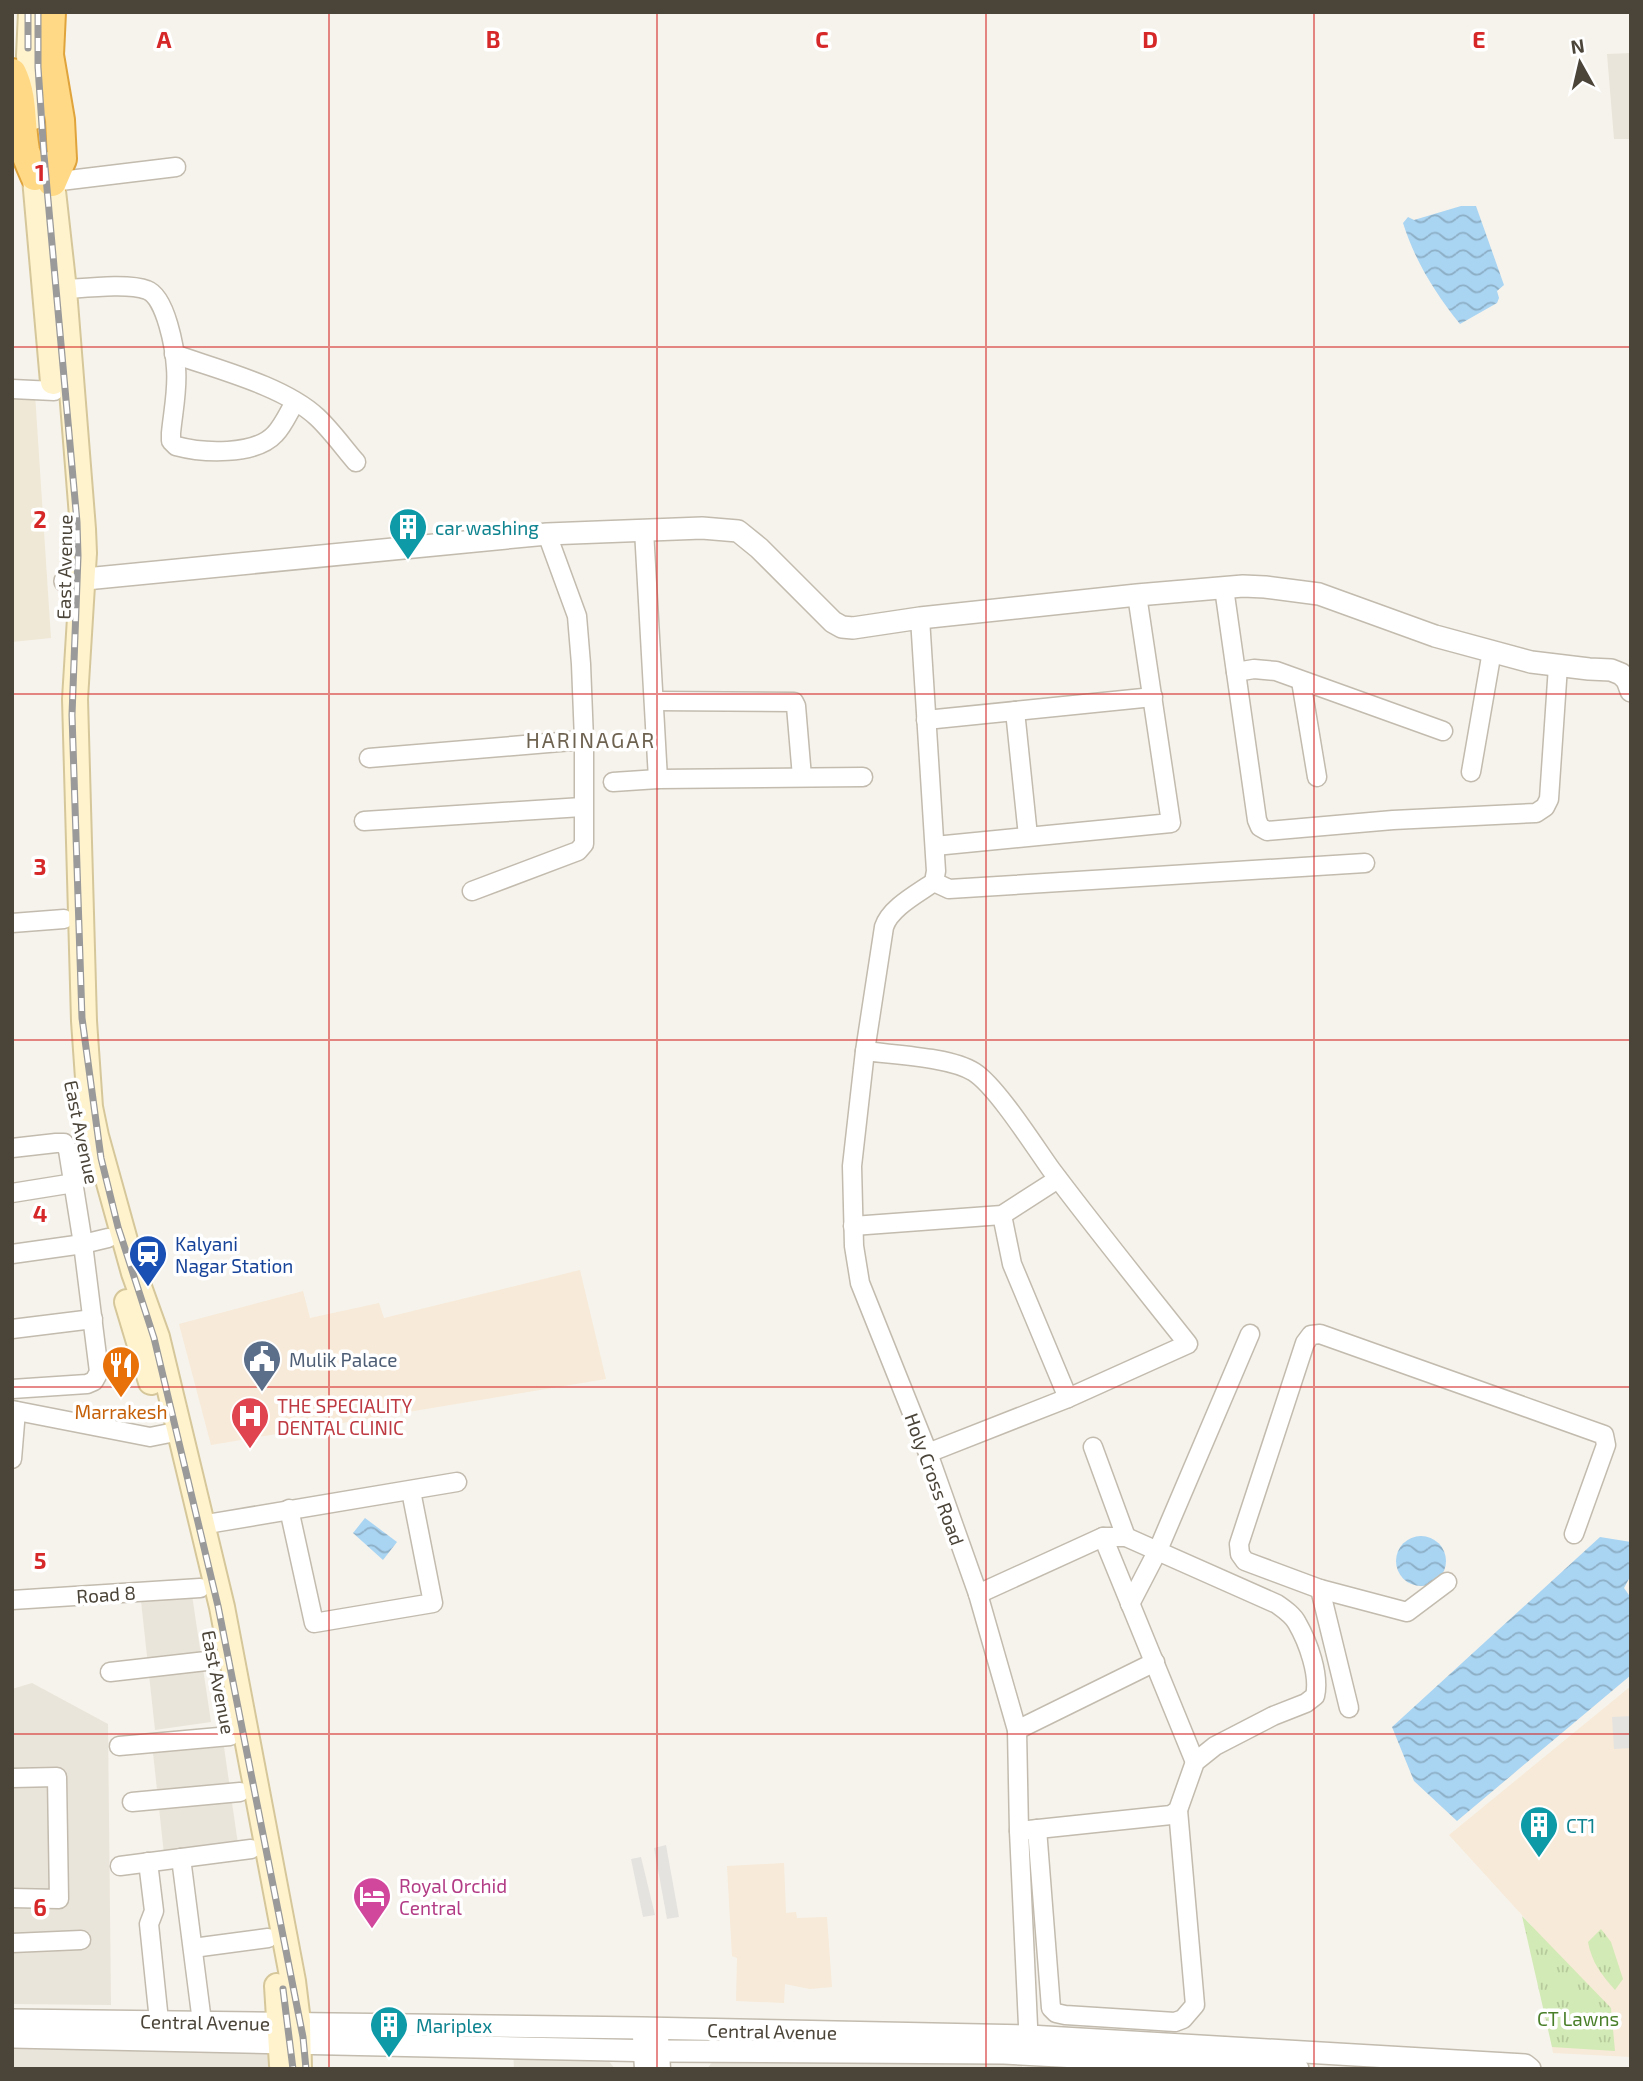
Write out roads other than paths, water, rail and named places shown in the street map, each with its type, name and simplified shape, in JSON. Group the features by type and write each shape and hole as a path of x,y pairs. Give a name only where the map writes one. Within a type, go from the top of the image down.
{"highway":[{"path":"12,73 22,107 25,151 41,181 62,159 60,120 50,55 51,12"}],"main road":[{"path":"31,12 29,56 41,181"},
{"path":"41,181 39,51 43,12"},
{"name":"East Avenue","path":"41,181 83,529 59,699 69,1073 74,1110 80,1140 157,1337 200,1588 276,1983 299,2069"},
{"name":"East Avenue","path":"54,290 54,391 66,530 74,581 75,710 86,1072 116,1236"},
{"name":"East Avenue","path":"172,1433 201,1525 222,1607 293,1981 283,2069"}],"street":[{"path":"41,181 176,167"},
{"path":"54,290 133,287 148,290 157,298 164,311 176,368 171,441 176,446 225,451 255,448 275,435 295,402"},
{"path":"174,355 253,381 295,402 316,416 356,462"},
{"path":"12,389 54,391"},
{"path":"74,581 547,534 702,528 738,531 759,548 833,622 842,627 853,628 920,618 1138,595 1265,587 1319,594 1435,636 1531,662 1611,670 1627,680 1631,691"},
{"path":"644,530 658,779"},
{"path":"472,891 582,848 584,740 577,616 547,534"},
{"path":"1224,588 1257,820 1267,831 1536,813 1545,807 1549,799 1558,666"},
{"path":"935,846 1171,823 1138,595"},
{"path":"920,618 935,846 934,882 949,889 1365,863"},
{"path":"1471,772 1492,651"},
{"path":"1236,671 1263,669 1443,731"},
{"path":"1301,681 1317,777"},
{"path":"926,720 1153,697"},
{"path":"654,701 794,702 802,777"},
{"path":"1015,711 1028,836"},
{"path":"369,758 584,740"},
{"path":"613,782 863,777"},
{"path":"365,821 582,807"},
{"name":"Holy Cross Road","path":"934,882 895,911 887,919 884,928 865,1051 852,1166 854,1246 860,1283 928,1453 978,1594 1017,1730 1029,2045"},
{"path":"12,923 64,919"},
{"path":"865,1051 944,1062 976,1073 991,1088 1058,1179 1188,1344 1068,1398 928,1453"},
{"path":"12,1148 64,1143 68,1150 99,1372 94,1381 87,1384 12,1389"},
{"path":"853,1226 1002,1215 1058,1179"},
{"path":"12,1193 74,1183"},
{"path":"1002,1215 1012,1264 1068,1398"},
{"path":"12,1254 83,1244 116,1236"},
{"path":"12,1329 93,1319"},
{"path":"1130,1604 1158,1550 1250,1334"},
{"path":"1447,1582 1407,1612 1320,1589 1245,1561 1240,1554 1239,1544 1305,1343 1311,1335 1320,1335 1604,1435 1606,1446 1574,1534"},
{"path":"12,1459 14,1411 150,1437 172,1433"},
{"path":"1093,1447 1126,1537"},
{"path":"201,1525 457,1482"},
{"path":"289,1509 314,1623 433,1603 411,1491"},
{"path":"1103,1537 1195,1762"},
{"path":"978,1594 1103,1537 1126,1537 1277,1604 1288,1612 1297,1622 1317,1676 1315,1696 1306,1703 1273,1716 1215,1746 1195,1762 1178,1810 1195,2005 1184,2019 1175,2022 1065,2015 1056,2013 1051,2008 1037,1829"},
{"name":"Road 8","path":"12,1600 200,1588"},
{"path":"1320,1589 1349,1708"},
{"path":"110,1672 215,1660"},
{"path":"1017,1730 1155,1662"},
{"path":"119,1746 230,1736"},
{"path":"12,1778 57,1777 59,1899 12,1898"},
{"path":"132,1802 240,1792"},
{"path":"1019,1830 1171,1815 1178,1810"},
{"path":"120,1866 251,1849"},
{"path":"181,1858 202,2022"},
{"path":"148,1862 154,1911 149,1924 159,2021"},
{"path":"193,1948 268,1938"},
{"path":"12,1943 81,1940"},
{"name":"Central Avenue","path":"12,2020 202,2022 289,2032 652,2060 1029,2045"},
{"path":"650,2028 652,2060"},
{"name":"Central Avenue","path":"12,2037 650,2028 1261,2058 1525,2066 1530,2069"},
{"name":"Central Avenue","path":"1261,2058 1298,2069"}],"water":[{"path":"1461,206 1476,206 1504,285 1497,291 1497,303 1460,324 1427,276 1403,223 1408,217 1414,220"},
{"path":"365,1518 397,1542 383,1560 353,1533"},
{"path":"1421,1536 1439,1543 1446,1561 1439,1579 1421,1586 1403,1579 1396,1561 1403,1543"},
{"path":"1600,1537 1631,1542 1631,1575 1624,1588 1631,1598 1631,1675 1457,1821 1414,1781 1392,1727"}],"railway":[{"path":"28,12 28,48"},
{"path":"38,12 38,67 44,155 77,522 72,715 82,1018 101,1158 118,1227 154,1338 218,1606 303,2037 306,2069"},
{"path":"283,1989 293,2069"}],"place":[{"name":"car washing","path":"408,561"},
{"name":"Kalyani Nagar Station","path":"148,1288"},
{"name":"Mulik Palace","path":"262,1393"},
{"name":"Marrakesh","path":"121,1399"},
{"name":"THE SPECIALITY DENTAL CLINIC","path":"250,1450"},
{"name":"CT1","path":"1539,1859"},
{"name":"Royal Orchid Central","path":"372,1930"},
{"name":"Mariplex","path":"389,2059"}],"district":[{"name":"HARINAGAR","path":"591,739"}],"park label":[{"name":"CT Lawns","path":"1578,2018"}]}
